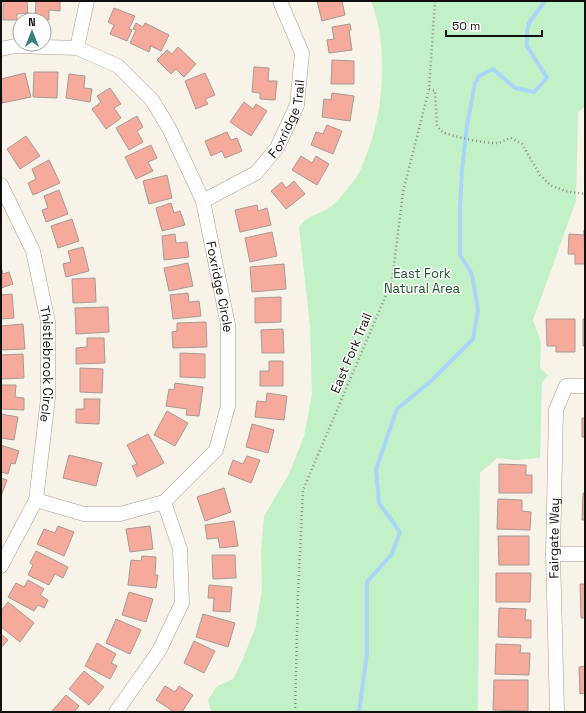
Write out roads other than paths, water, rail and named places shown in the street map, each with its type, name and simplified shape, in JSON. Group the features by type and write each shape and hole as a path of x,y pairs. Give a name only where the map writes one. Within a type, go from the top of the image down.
{"street":[{"path":"77,48 87,1"},
{"name":"Foxridge Trail","path":"203,201 256,173 277,148 297,105 302,52 280,1"},
{"name":"Foxridge Circle","path":"1,49 15,46 77,48 118,66 152,100 169,128 203,201 228,324 228,406 216,450 164,502 120,514 84,514 36,500"},
{"name":"Thistlebrook Circle","path":"1,185 33,251 48,322 48,398 36,500 1,566"},
{"name":"Fairgate Way","path":"557,712 553,554 556,410 566,386 585,386"},
{"path":"116,712 159,651 182,603 180,549 164,502"},
{"path":"553,554 585,554"}],"waterway":[{"path":"359,712 367,653 367,582 392,554 400,532 379,503 376,469 397,409 431,381 473,339 478,310 472,274 460,255 460,207 467,125 475,83 479,76 493,69 515,88 534,92 547,78 527,46 527,31 529,23 545,1"}],"park label":[{"name":"East Fork Natural Area","path":"422,280"}]}
